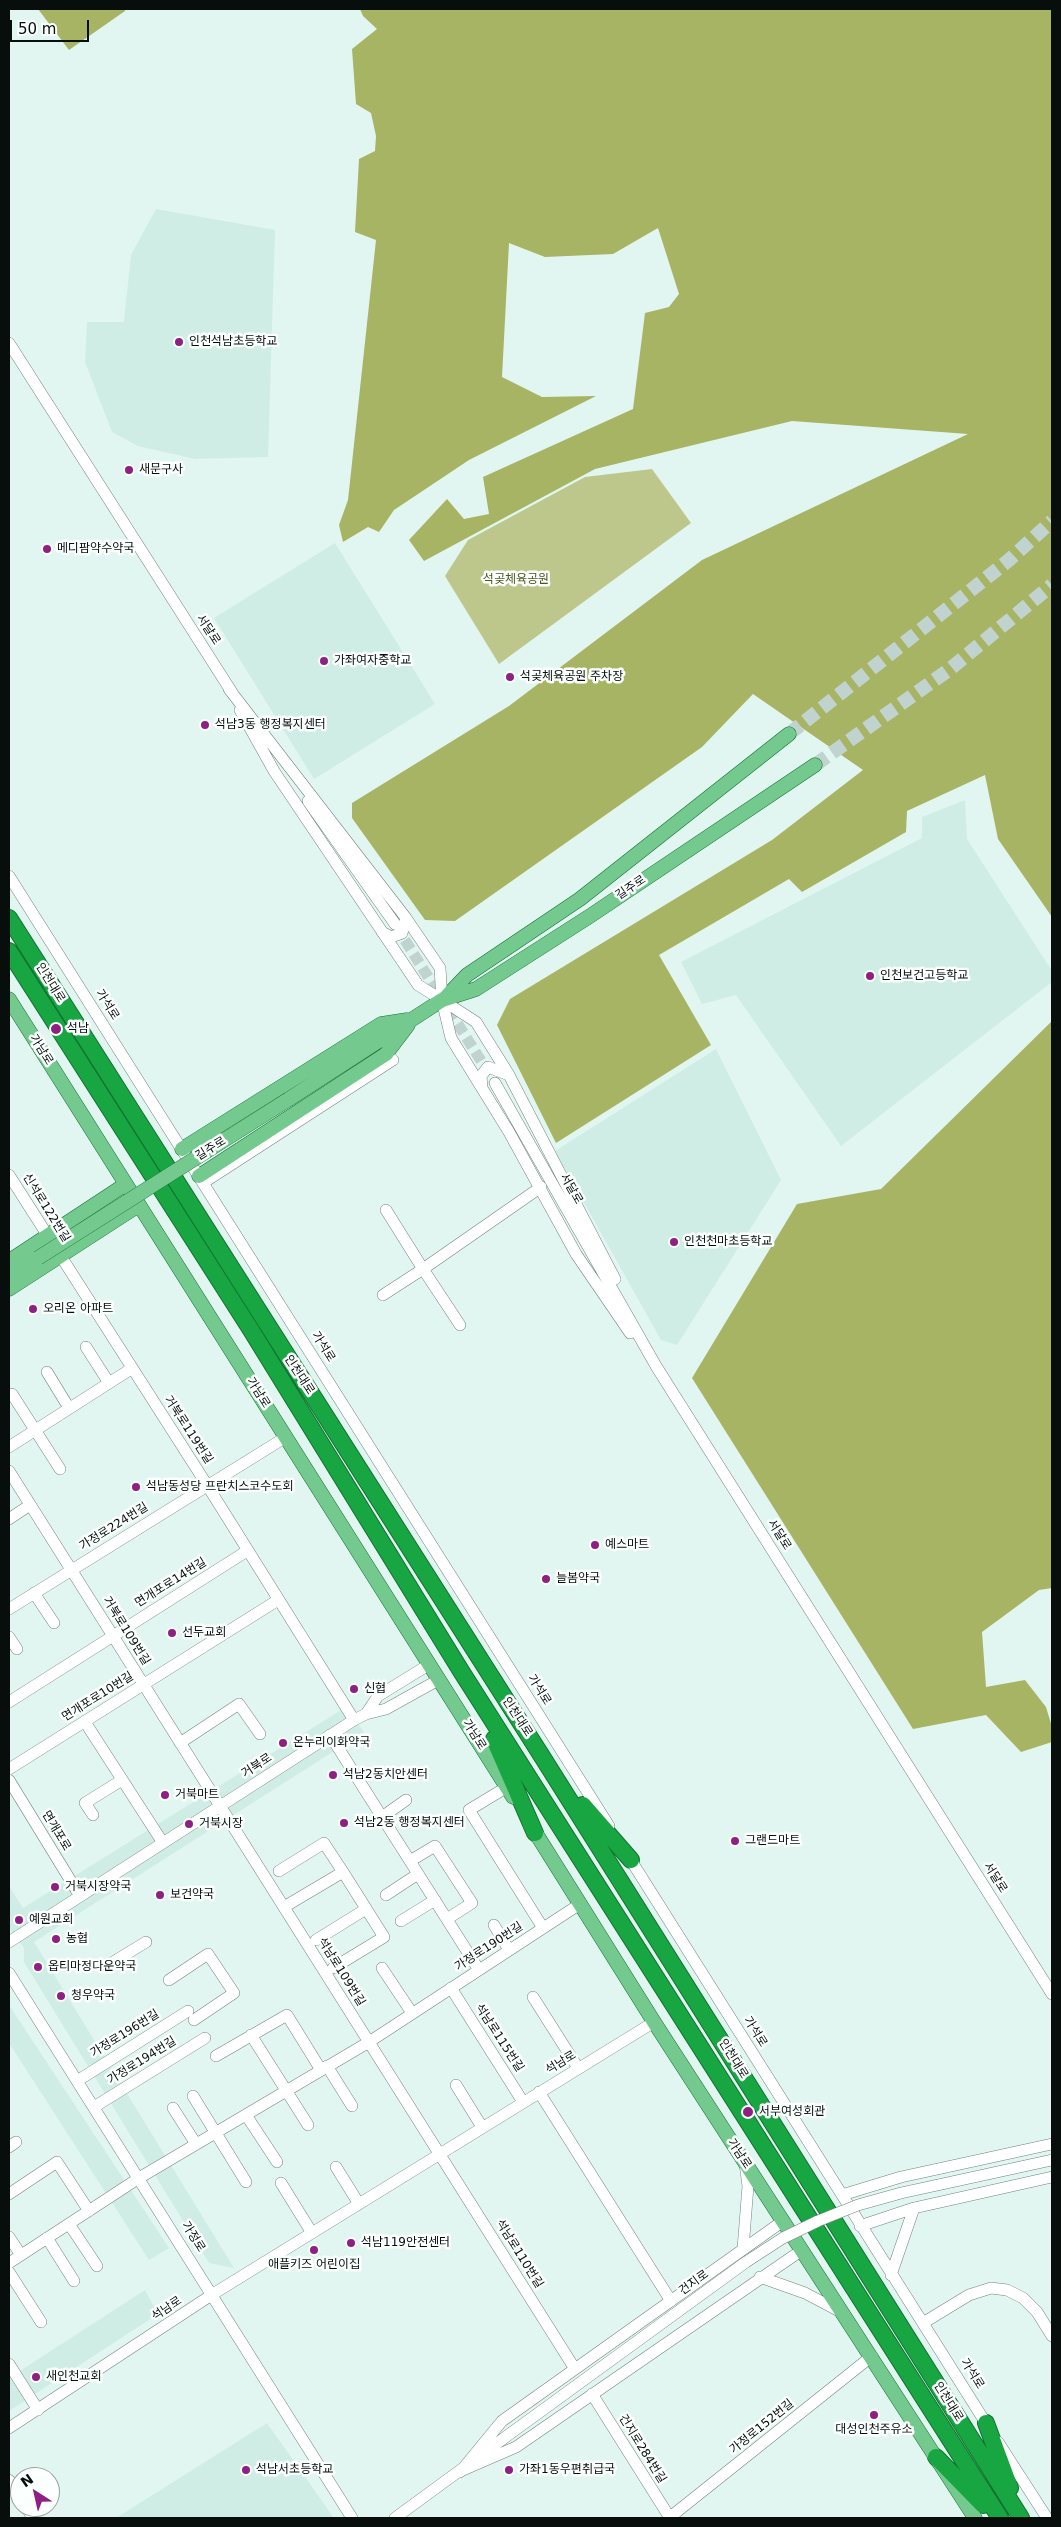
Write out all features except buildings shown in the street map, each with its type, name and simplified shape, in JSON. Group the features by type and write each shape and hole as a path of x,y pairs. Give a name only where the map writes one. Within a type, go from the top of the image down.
{"highway":[{"name":"인천대로","path":"9,918 543,1758 1021,2518"},
{"name":"인천대로","path":"9,951 256,1338 461,1671 1000,2518"},
{"path":"461,1671 536,1833"},
{"path":"543,1758 631,1860"},
{"path":"986,2423 1021,2518"},
{"path":"936,2457 996,2518"}],"main road":[{"name":"길주로","path":"9,1276 442,1000 467,975 580,899 789,734"},
{"name":"길주로","path":"442,1000 476,989 590,916 815,765"},
{"name":"가남로","path":"9,999 654,2022 872,2356 975,2518"},
{"name":"길주로","path":"182,1149 381,1024 413,1019"},
{"name":"길주로","path":"201,1179 386,1054 413,1019"},
{"path":"9,1261 126,1184"},
{"path":"9,1289 139,1205"}],"street":[{"name":"서달로","path":"9,343 229,689 395,924"},
{"path":"229,689 406,918 440,968 442,1000 451,1038 541,1187 592,1279 656,1366"},
{"path":"229,689 274,771 418,986 476,1022 509,1074 631,1310 656,1366"},
{"name":"가석로","path":"9,876 860,2226 1047,2518"},
{"path":"382,932 391,937 402,933 406,918"},
{"path":"201,1179 393,1060"},
{"path":"482,1089 481,1076 488,1067 509,1074"},
{"name":"서달로","path":"495,1083 656,1366 1052,1994"},
{"name":"신석로122번길","path":"9,1175 60,1256"},
{"path":"383,1295 541,1187"},
{"path":"386,1210 460,1325"},
{"name":"거북로119번길","path":"60,1256 207,1485 354,1720"},
{"path":"86,1347 109,1383"},
{"path":"9,1447 131,1369"},
{"path":"48,1372 69,1408"},
{"path":"12,1394 60,1469"},
{"name":"가정로224번길","path":"9,1609 286,1437"},
{"name":"거북로109번길","path":"9,1471 220,1806"},
{"path":"9,1519 30,1505"},
{"name":"면개포로14번길","path":"9,1702 247,1551"},
{"path":"34,1593 54,1623"},
{"name":"면개포로10번길","path":"9,1769 278,1600"},
{"path":"9,1637 17,1649"},
{"path":"366,1714 378,1696 430,1664"},
{"name":"거북로","path":"9,1942 354,1720 366,1714 386,1709 440,1680"},
{"name":"거북로","path":"180,1742 239,1704 260,1734"},
{"path":"85,1722 163,1843"},
{"path":"330,1735 479,1970"},
{"name":"면개포로","path":"9,1780 80,1896"},
{"path":"93,1815 85,1802 122,1780"},
{"path":"507,1787 469,1810 543,1928"},
{"path":"382,1817 406,1800"},
{"name":"석남로109번길","path":"220,1806 439,2153"},
{"path":"279,1871 324,1843 384,1937 333,1968"},
{"path":"410,1862 435,1846 472,1903 447,1919"},
{"path":"284,1907 342,1872"},
{"path":"386,1896 418,1874"},
{"path":"401,1920 435,1900"},
{"name":"가정로190번길","path":"9,2263 139,2178 369,2042 580,1904"},
{"path":"316,1940 366,1909"},
{"path":"494,1925 509,1950"},
{"path":"110,1964 146,1942"},
{"name":"가정로196번길","path":"77,2081 191,2015 234,1993 208,1954 169,1980"},
{"path":"382,1968 412,2013"},
{"name":"가정로","path":"9,1973 213,2294 352,2518"},
{"name":"석남로115번길","path":"451,1988 523,2102"},
{"path":"533,1997 578,2068"},
{"path":"216,2056 287,2014 352,2106"},
{"name":"석남로","path":"9,2428 213,2294 654,2022"},
{"path":"252,2035 308,2125"},
{"name":"가정로194번길","path":"94,2107 205,2038"},
{"path":"456,2085 482,2127"},
{"path":"539,2092 671,2301"},
{"path":"192,2096 246,2182"},
{"path":"173,2108 196,2144"},
{"path":"246,2115 277,2162"},
{"path":"842,2195 901,2177 1052,2144"},
{"name":"석남로110번길","path":"439,2153 576,2369"},
{"name":"건지로","path":"395,2518 746,2262 783,2238 818,2220 858,2205 901,2193 1052,2160"},
{"path":"9,2194 57,2162 89,2211"},
{"path":"744,2249 748,2186 745,2164"},
{"path":"336,2167 359,2204"},
{"path":"860,2226 914,2208 1052,2177"},
{"path":"281,2183 312,2233"},
{"path":"891,2275 914,2208"},
{"path":"460,2472 502,2421 783,2221"},
{"path":"69,2224 97,2266"},
{"path":"9,2236 21,2255"},
{"path":"46,2238 74,2281"},
{"path":"460,2472 516,2447 802,2250"},
{"path":"9,2272 41,2322"},
{"path":"760,2278 804,2293 843,2312"},
{"path":"923,2323 969,2295 991,2288 1007,2290 1023,2298 1037,2312 1052,2336"},
{"name":"가정로152번길","path":"669,2518 872,2356"},
{"path":"9,2364 38,2410"},
{"name":"건지로284번길","path":"592,2394 669,2518"}],"shaded area":[{"name":"인천석남초등학교","path":"156,209 275,230 268,457 195,459 138,446 112,432 85,362 87,322 124,322 131,255"},
{"name":"가좌여자중학교","path":"335,543 435,704 314,779 214,618"},
{"name":"인천보건고등학교","path":"965,800 967,839 1052,971 1052,982 841,1146 736,995 702,1004 681,962 922,838 922,817"},
{"name":"인천천마초등학교","path":"716,1049 781,1180 677,1345 661,1340 555,1151"},
{"name":"거북시장","path":"346,1707 364,1732 34,1942 234,2268 209,2263 24,1962 24,1948 9,1928 9,1886 23,1908"},
{"path":"9,2005 169,2248 149,2260 9,2043"},
{"path":"145,2290 158,2314 9,2411 9,2378"},
{"name":"석남서초등학교","path":"267,2423 334,2518 116,2518"}],"green space":[{"path":"38,9 125,9 125,11 69,50"},
{"path":"360,9 1052,9 1052,917 998,839 985,775 907,811 906,832 802,892 789,879 659,955 711,1045 556,1143 497,1025 510,999 772,840 863,770 753,694 702,747 455,921 425,920 352,818 352,803 509,706 702,560 968,434 792,421 595,469 424,561 409,540 447,499 464,519 489,514 483,477 633,409 645,313 669,307 679,294 658,228 613,254 545,257 509,243 502,377 542,397 596,396 469,460 394,510 379,532 368,527 343,542 339,525 348,500 376,240 355,232 359,159 375,151 376,136 371,113 356,104 352,49 377,29 363,16"},
{"name":"석곶체육공원","path":"652,469 691,523 499,664 445,576 468,540 585,477"},
{"path":"1052,1021 1052,1588 1039,1590 982,1632 986,1687 1025,1680 1046,1707 1052,1727 1052,1742 1021,1752 986,1715 913,1729 692,1378 797,1204 881,1189"}],"tunnel":[{"path":"789,734 1009,560 1052,521"},
{"path":"815,765 950,669 1052,585"},
{"path":"396,926 495,1083"}],"place":[{"name":"인천석남초등학교","path":"179,342"},
{"name":"새문구사","path":"129,470"},
{"name":"메디팜약수약국","path":"47,549"},
{"name":"가좌여자중학교","path":"324,661"},
{"name":"석곶체육공원 주차장","path":"510,677"},
{"name":"석남3동 행정복지센터","path":"205,725"},
{"name":"인천보건고등학교","path":"870,976"},
{"name":"석남","path":"56,1029"},
{"name":"인천천마초등학교","path":"674,1242"},
{"name":"오리온 아파트","path":"33,1309"},
{"name":"석남동성당 프란치스코수도회","path":"136,1487"},
{"name":"예스마트","path":"595,1545"},
{"name":"늘봄약국","path":"546,1579"},
{"name":"선두교회","path":"172,1633"},
{"name":"신협","path":"354,1689"},
{"name":"온누리이화약국","path":"283,1743"},
{"name":"석남2동치안센터","path":"333,1775"},
{"name":"거북마트","path":"165,1795"},
{"name":"석남2동 행정복지센터","path":"344,1823"},
{"name":"거북시장","path":"189,1824"},
{"name":"그랜드마트","path":"735,1841"},
{"name":"거북시장약국","path":"55,1887"},
{"name":"보건약국","path":"160,1895"},
{"name":"예원교회","path":"19,1920"},
{"name":"농협","path":"56,1939"},
{"name":"옵티마정다운약국","path":"38,1967"},
{"name":"청우약국","path":"61,1996"},
{"name":"서부여성회관","path":"748,2112"},
{"name":"석남119안전센터","path":"351,2243"},
{"name":"애플키즈 어린이집","path":"314,2250"},
{"name":"새인천교회","path":"36,2377"},
{"name":"대성인천주유소","path":"874,2415"},
{"name":"석남서초등학교","path":"246,2470"},
{"name":"가좌1동우편취급국","path":"509,2470"}]}
